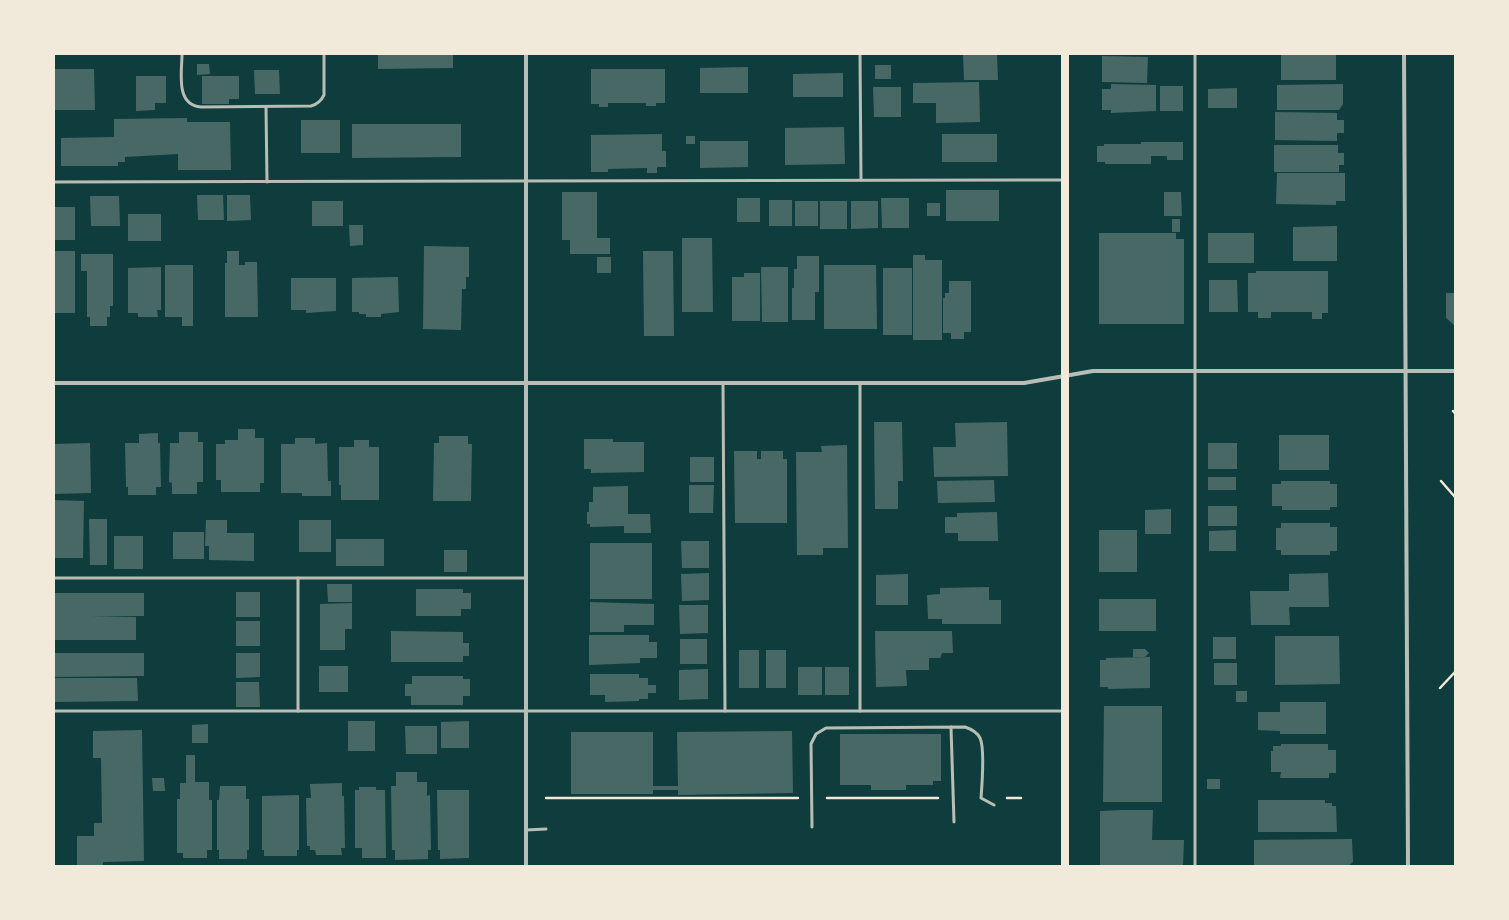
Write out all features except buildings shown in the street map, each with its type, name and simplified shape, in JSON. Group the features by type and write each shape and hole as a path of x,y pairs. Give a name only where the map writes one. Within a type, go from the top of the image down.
{"main road":[{"path":"1064,54 1064,866"}],"street":[{"path":"526,54 526,866"},
{"path":"1404,54 1408,866"},
{"path":"54,383 1024,383 1093,371 1455,371"}],"lane":[{"path":"182,54 182,92 184,98 191,105 201,107 311,106 319,103 324,90 324,54"},
{"path":"860,54 861,180"},
{"path":"1194,866 1195,54"},
{"path":"266,107 267,182"},
{"path":"54,182 1064,180"},
{"path":"723,383 725,711"},
{"path":"860,383 860,711"},
{"path":"54,578 526,578"},
{"path":"298,578 298,711"},
{"path":"54,711 1064,711"},
{"path":"951,727 954,822"},
{"path":"812,827 812,738 820,730 832,728 951,727 970,729 980,738 982,744 982,798 994,805"},
{"path":"526,830 546,829"}],"path":[{"path":"1441,481 1455,496"},
{"path":"1440,688 1455,672"},
{"path":"546,798 954,798"},
{"path":"982,798 1021,798"}]}
